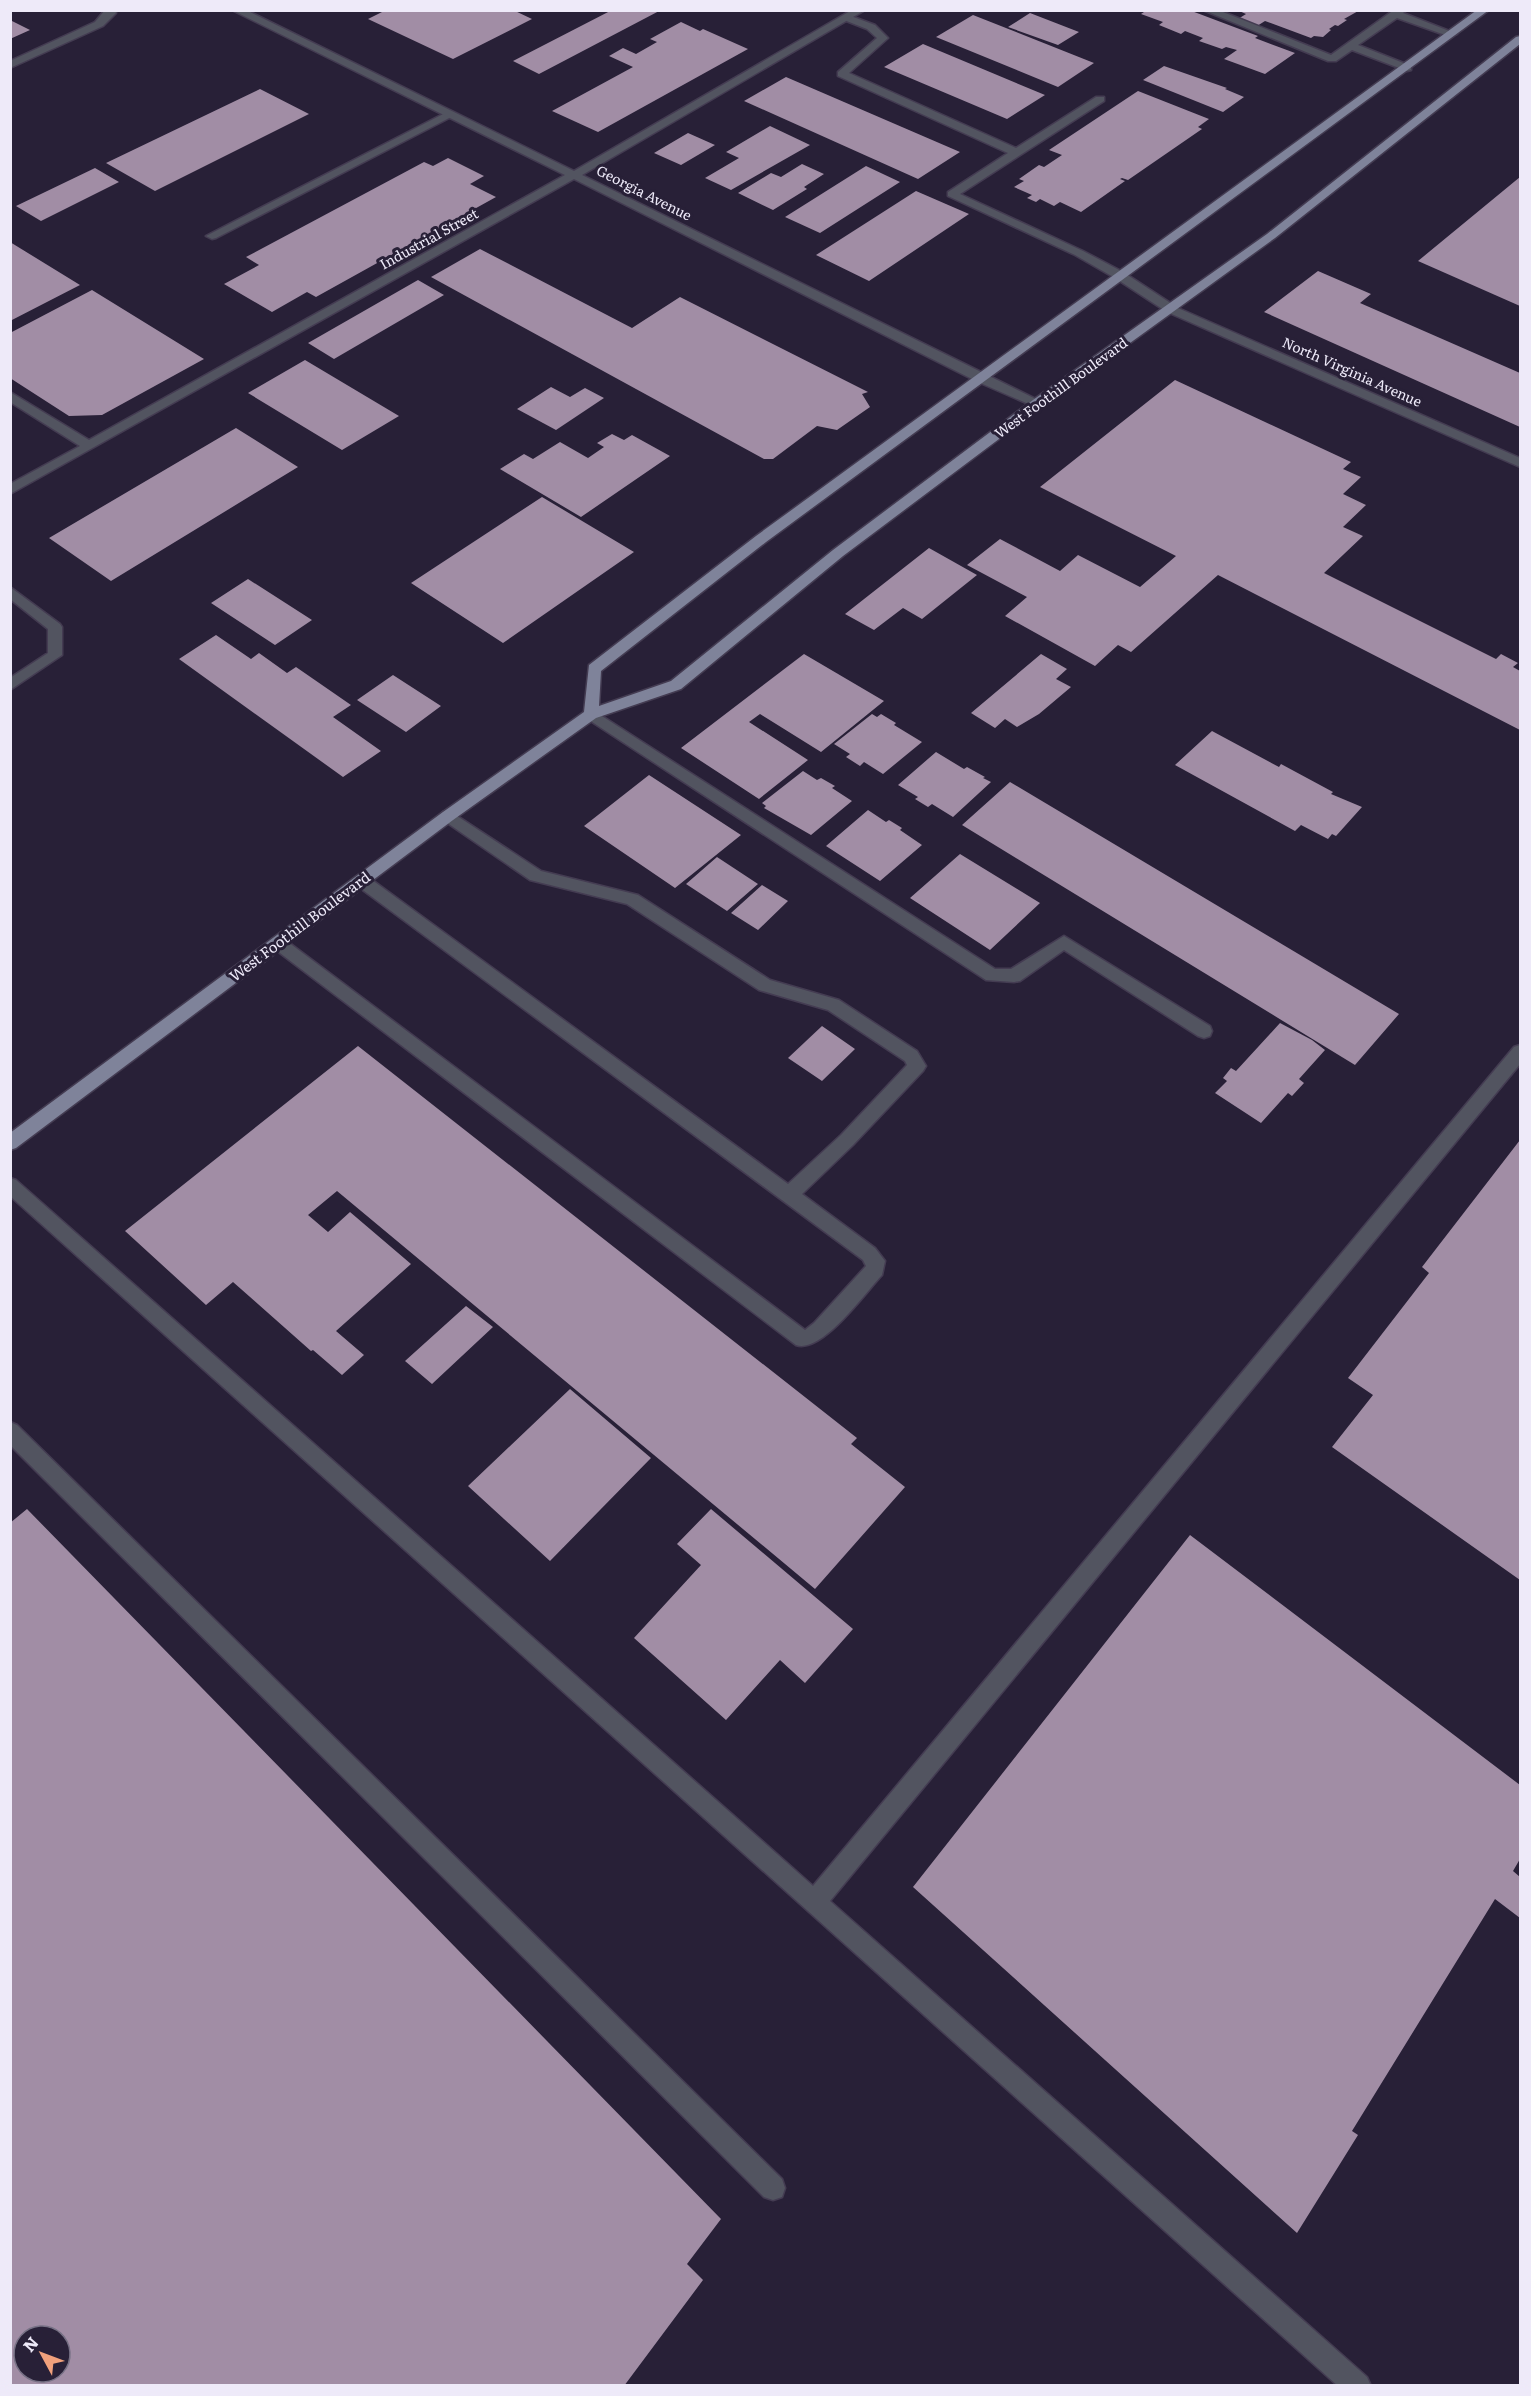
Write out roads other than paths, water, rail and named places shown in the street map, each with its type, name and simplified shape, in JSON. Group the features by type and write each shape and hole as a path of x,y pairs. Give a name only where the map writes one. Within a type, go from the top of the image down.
{"main road":[{"path":"591,714 594,669 760,539 1484,10"},
{"name":"West Foothill Boulevard","path":"10,1143 448,816 591,714 676,685 837,553 1038,403 1271,236 1521,39"}],"street":[{"path":"10,65 99,24 111,13 111,10"},
{"name":"Georgia Avenue","path":"237,10 982,379 1038,403"},
{"name":"Industrial Street","path":"10,490 574,175 860,10"},
{"path":"1209,10 1332,58 1399,12 1452,34"},
{"path":"848,18 871,27 883,38 842,74 1017,153 1100,99"},
{"path":"1351,46 1407,68"},
{"path":"212,236 449,114"},
{"name":"North Virginia Avenue","path":"1017,153 952,194 1079,253 1119,275 1171,309 1521,463"},
{"path":"10,396 89,446"},
{"path":"10,591 55,627 55,655 10,685"},
{"path":"591,714 992,975 1014,976 1064,942 1204,1031"},
{"path":"448,816 536,876 632,899 765,986 833,1005 911,1056 917,1066 847,1140 788,1196"},
{"path":"278,943 802,1339 812,1336 875,1269 876,1261 362,881"},
{"path":"815,1901 1521,1052"},
{"path":"10,1185 1358,2385"},
{"path":"10,1431 773,2188"}]}
